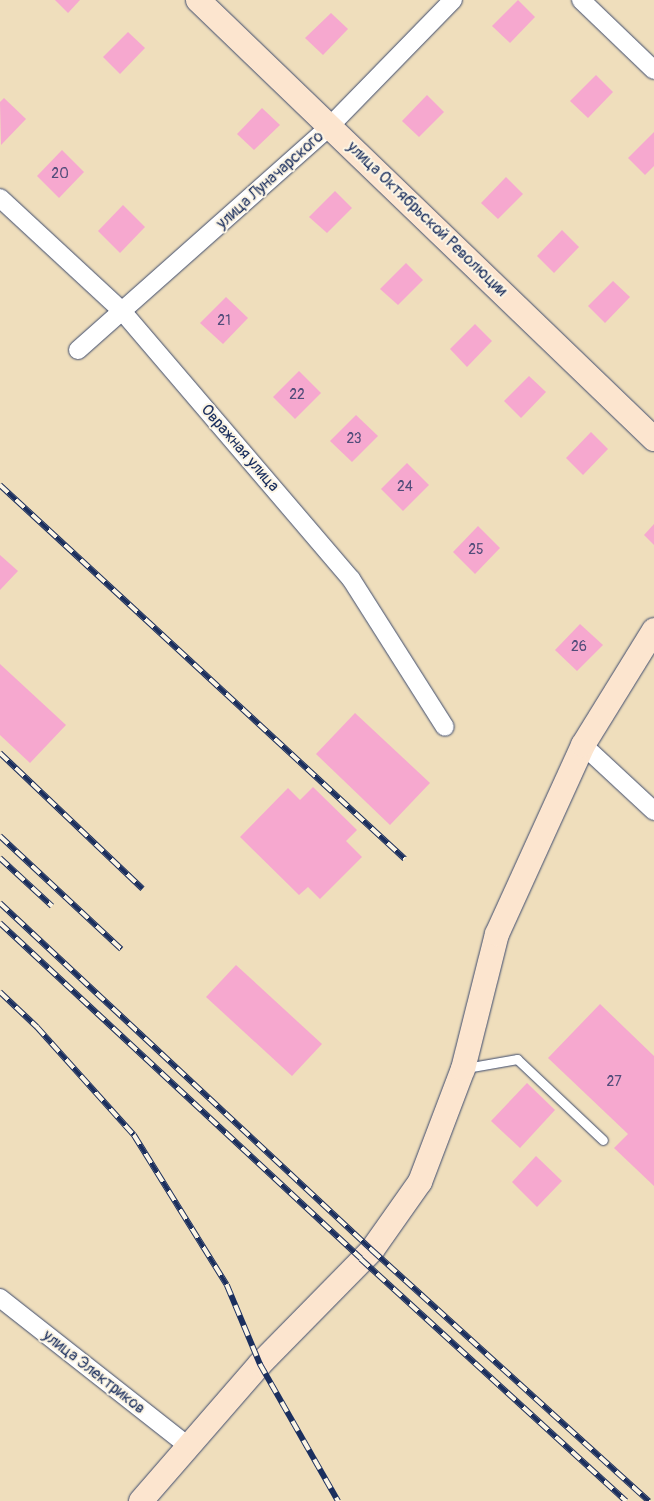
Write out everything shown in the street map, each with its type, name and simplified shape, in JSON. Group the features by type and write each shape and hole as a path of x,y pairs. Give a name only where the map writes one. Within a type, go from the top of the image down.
{"street":[{"name":"улица Октябрьской Революции","path":"198,0 654,439"},
{"name":"улица Луначарского","path":"78,350 330,126 453,0"},
{"path":"581,0 654,70"},
{"name":"Овражная улица","path":"0,198 122,311 352,579 445,728"},
{"path":"141,1501 260,1364 372,1250 420,1182 463,1069 497,934 583,745 654,630"},
{"path":"583,745 654,811"},
{"name":"улица Электриков","path":"0,1298 188,1446"}],"lane":[{"path":"463,1069 518,1059 603,1140"}],"building":[{"path":"55,0 80,0 68,13"},
{"path":"518,0 535,17 510,43 492,26"},
{"path":"331,13 348,29 323,55 305,38"},
{"path":"128,32 145,48 120,74 103,57"},
{"path":"596,75 613,92 588,118 570,101"},
{"path":"427,95 444,112 419,137 402,121"},
{"path":"4,98 26,119 1,145 0,102"},
{"path":"262,108 280,125 254,150 237,134"},
{"path":"654,132 654,166 645,175 628,158"},
{"path":"62,150 84,172 59,198 37,176"},
{"path":"506,177 523,194 498,219 481,203"},
{"path":"335,191 352,208 327,233 309,217"},
{"path":"123,205 145,227 120,253 98,231"},
{"path":"562,230 579,247 554,273 537,256"},
{"path":"406,263 423,280 398,305 380,289"},
{"path":"613,281 630,297 605,323 588,306"},
{"path":"226,297 248,318 223,344 200,323"},
{"path":"475,324 492,341 467,367 450,349"},
{"path":"299,371 321,393 295,419 273,397"},
{"path":"529,376 546,392 521,418 504,401"},
{"path":"356,415 378,436 352,462 330,441"},
{"path":"591,432 608,449 583,475 566,458"},
{"path":"407,463 429,485 403,511 381,489"},
{"path":"654,524 654,545 644,535"},
{"path":"478,526 500,548 475,574 453,552"},
{"path":"0,555 18,571 0,590"},
{"path":"580,624 603,645 577,671 555,650"},
{"path":"0,664 66,725 30,763 0,735"},
{"path":"355,713 430,783 390,825 316,754"},
{"path":"313,787 357,830 346,841 362,857 320,899 308,887 299,895 240,837 288,788 300,800"},
{"path":"236,965 322,1044 292,1076 206,997"},
{"path":"600,1004 654,1056 654,1186 614,1148 628,1134 548,1058"},
{"path":"527,1083 555,1110 520,1148 491,1121"},
{"path":"536,1156 562,1181 537,1207 512,1182"}],"railway":[{"path":"0,485 405,859"},
{"path":"0,753 143,889"},
{"path":"0,836 121,949"},
{"path":"0,858 52,906"},
{"path":"0,903 372,1250 649,1501"},
{"path":"0,923 361,1259 626,1501"},
{"path":"0,992 37,1027 134,1135 227,1285 260,1364 338,1501"}]}
